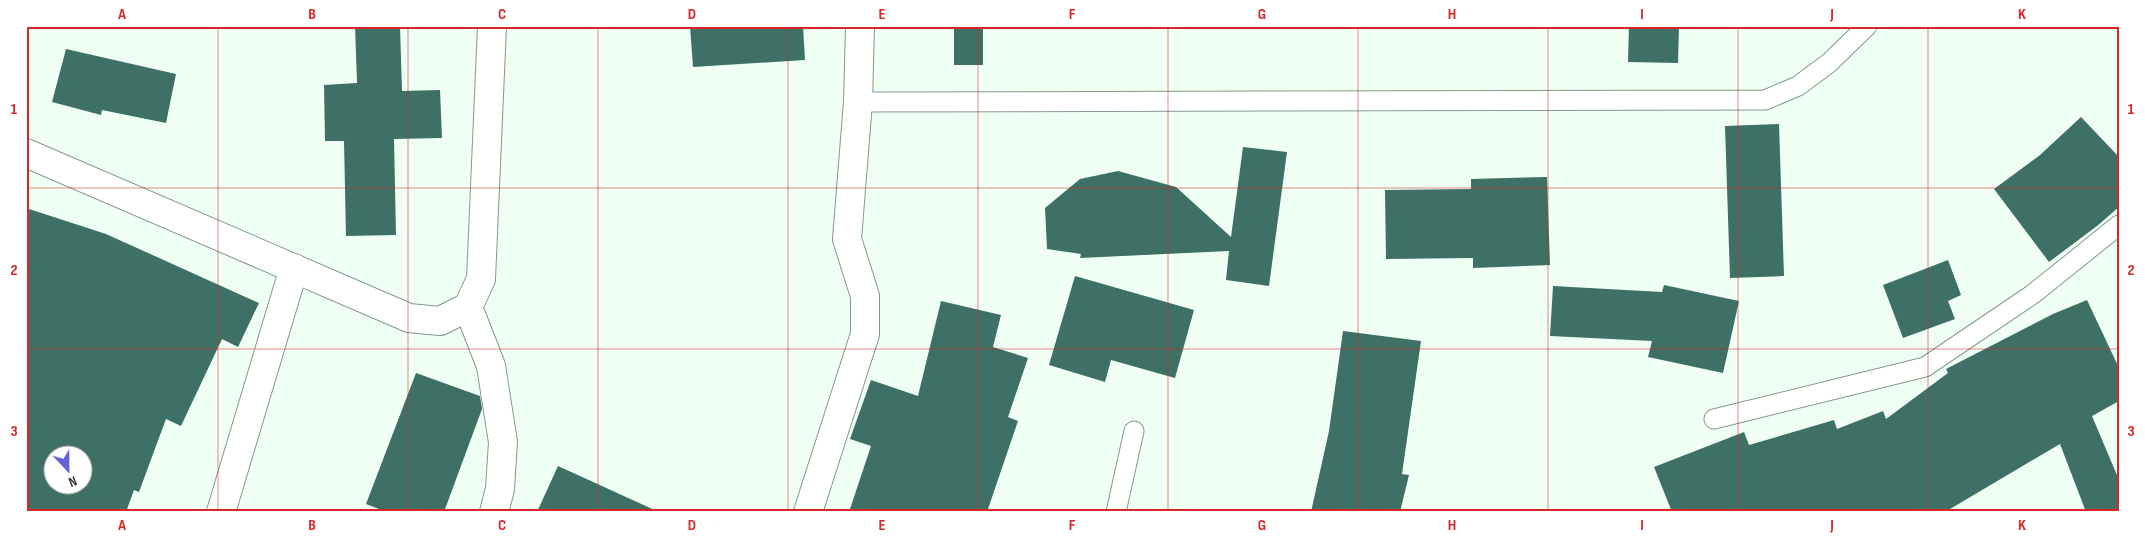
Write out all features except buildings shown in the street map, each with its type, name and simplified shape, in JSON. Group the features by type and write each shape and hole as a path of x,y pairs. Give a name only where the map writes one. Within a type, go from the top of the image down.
{"street":[{"path":"26,153 409,318 440,321 468,307 481,279 492,26"},
{"path":"808,512 865,334 865,296 848,239 858,102 860,26"},
{"path":"221,512 294,268"},
{"path":"468,307 491,366 503,442 500,490 494,512"}],"lane":[{"path":"858,102 1765,100 1798,86 1829,63 1867,26"},
{"path":"1714,419 1926,367 2033,294 2119,225"},
{"path":"1116,512 1134,431"}]}
